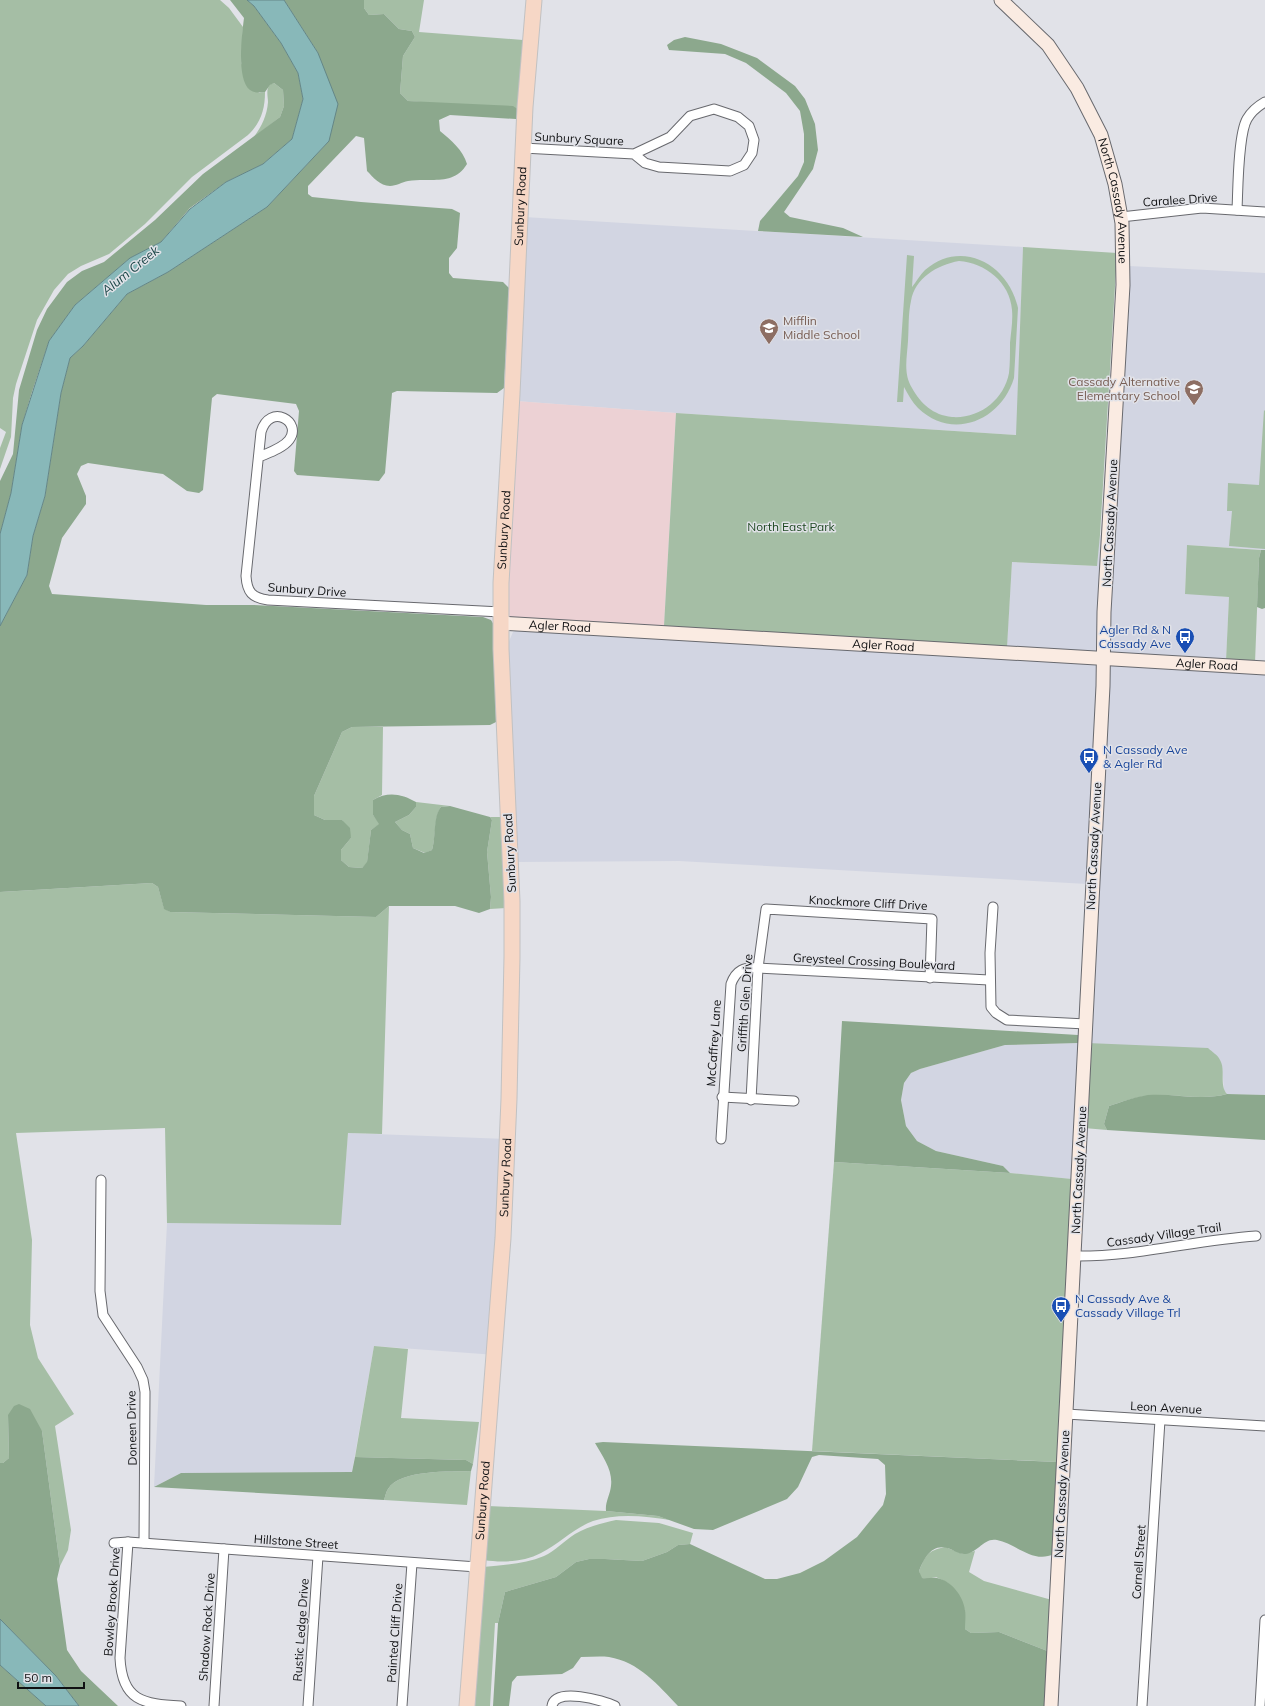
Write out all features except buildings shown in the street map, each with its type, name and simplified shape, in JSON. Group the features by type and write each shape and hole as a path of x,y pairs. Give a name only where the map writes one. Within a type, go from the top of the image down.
{"main road":[{"name":"Sunbury Road","path":"466,1706 503,1238 509,1100 512,901 501,656 501,583 523,148 534,0"},
{"name":"North Cassady Avenue","path":"1001,0 1048,45 1077,88 1101,135 1115,184 1122,223 1123,285 1104,612 1086,1024 1051,1706"},
{"name":"Agler Road","path":"501,618 1265,668"}],"street":[{"path":"1237,210 1242,135 1247,119 1261,104"},
{"name":"Sunbury Square","path":"523,148 634,154 670,137 690,116 714,109 738,117 749,126 754,140 752,153 744,165 730,171 659,167 646,162 634,154"},
{"name":"Caralee Drive","path":"1121,217 1202,208 1265,212"},
{"name":"Sunbury Drive","path":"259,457 283,445 290,439 293,432 290,424 285,418 277,416 269,418 264,424 259,457 246,576 246,587 252,595 260,599 268,600 501,618"},
{"path":"993,907 989,980 991,1007 996,1013 1007,1020 1086,1024"},
{"name":"Griffith Glen Drive","path":"751,1100 758,968 766,909"},
{"name":"Knockmore Cliff Drive","path":"766,909 932,918 930,978"},
{"name":"Greysteel Crossing Boulevard","path":"758,968 989,980"},
{"name":"McCaffrey Lane","path":"720,1139 731,984 734,975 742,969 758,968"},
{"path":"722,1097 751,1100 794,1101"},
{"name":"Doneen Drive","path":"101,1180 100,1291 103,1315 144,1380 144,1543"},
{"name":"Cassady Village Trail","path":"1074,1256 1132,1254 1225,1238 1256,1236"},
{"name":"Leon Avenue","path":"1066,1414 1265,1426"},
{"name":"Cornell Street","path":"1142,1706 1160,1420"},
{"name":"Bowley Brook Drive","path":"128,1542 120,1658 121,1674 126,1687 138,1698 154,1704 181,1706"},
{"name":"Hillstone Street","path":"114,1543 144,1543 477,1567"},
{"name":"Shadow Rock Drive","path":"214,1706 224,1549"},
{"name":"Rustic Ledge Drive","path":"308,1706 318,1556"},
{"name":"Painted Cliff Drive","path":"402,1706 412,1562"},
{"path":"1260,1706 1265,1620"},
{"path":"554,1702 562,1696 601,1700 615,1706"}],"shaded area":[{"name":"Mifflin Middle School","path":"524,217 1023,247 1017,435 516,401"},
{"path":"1129,266 1265,273 1265,550 1187,545 1185,593 1229,597 1226,661 1265,663 1265,1095 1227,1094 1224,1090 1222,1066 1088,1043 1072,1179 1010,1173 1003,1166 936,1151 917,1141 906,1126 901,1100 904,1083 911,1073 920,1069 1005,1045 1078,1043 1087,884 679,861 517,862 507,646 513,632 518,630 1006,657 1012,562 1096,566 1100,535 1116,540"},
{"path":"516,401 676,413 664,626 501,620"},
{"path":"348,1133 507,1139 496,1355 374,1346 352,1472 181,1473 154,1487 167,1223 340,1224"}],"green space":[{"path":"0,0 220,0 229,8 243,27 241,63 259,93 265,92 264,104 259,121 248,135 192,177 145,224 109,254 81,266 68,274 54,290 37,320 16,384 13,398 11,437 0,469 0,448 6,432 0,428"},
{"path":"230,0 247,0 254,6 281,43 298,73 303,99 292,139 263,164 226,182 190,208 161,242 130,258 75,305 49,341 32,392 22,425 11,493 0,534 0,481 13,454 19,390 37,330 47,309 67,282 82,271 104,262 155,220 203,174 280,117 284,106 283,90 274,83 270,85 265,92 259,93 250,90 246,84 241,67 244,18"},
{"path":"284,0 364,0 364,8 369,15 384,14 399,29 412,31 415,37 403,56 400,93 408,101 513,106 519,110 519,115 516,119 450,115 439,120 440,131 460,150 467,164 455,176 440,180 416,180 386,186 377,181 367,171 364,138 356,136 308,186 308,194 312,197 452,209 460,213 457,248 449,258 449,273 453,278 503,282 509,288 504,388 497,393 397,391 392,393 385,473 379,481 297,475 294,471 299,411 296,404 217,394 212,398 203,490 199,493 187,491 163,474 88,463 81,466 77,474 86,496 86,504 62,538 49,586 52,594 206,605 254,605 483,617 491,620 494,625 496,722 490,725 352,727 342,732 314,796 314,815 325,820 342,820 350,828 351,838 341,850 341,860 349,867 362,868 367,862 371,830 379,824 373,815 373,800 384,795 400,795 416,802 416,807 409,815 395,822 402,830 410,834 413,848 424,853 432,850 438,811 441,807 450,806 490,817 492,820 487,852 491,897 490,909 479,913 455,906 389,906 376,917 170,912 164,909 158,887 152,883 0,892 0,626 27,575 33,536 45,496 61,393 70,358 83,346 127,294 168,272 267,207 329,141 318,53"},
{"path":"364,0 424,0 419,32 523,40 519,110 408,101 400,93 403,56 415,37 412,31 399,29 384,14 369,15 364,8"},
{"path":"685,37 721,44 757,58 795,86 805,99 815,124 818,150 813,169 784,212 790,217 843,228 863,237 758,231 760,221 798,176 804,162 804,134 800,111 786,93 746,63 725,54 669,50 667,45 674,40"},
{"path":"274,83 283,90 284,106 280,117 253,138 259,130 265,117 268,102 268,88 270,84"},
{"name":"North East Park","path":"1023,247 1117,253 1097,566 1012,562 1007,647 664,626 676,413 1016,435"},
{"path":"907,255 914,256 912,287 925,270 939,261 954,256 968,257 982,261 1005,279 1013,293 1018,308 1014,378 1008,393 987,415 974,422 960,424 946,423 931,418 916,406 904,387 903,402 897,402","holes":["959,261 987,270 1007,291 1012,310 1009,373 1002,392 989,406 972,415 952,417 939,414 928,408 919,399 909,383 906,365 909,311 913,293 922,279 928,274 935,269 951,263"]},
{"path":"1264,410 1265,549 1229,546 1232,511 1227,511 1228,483 1259,485"},
{"path":"1187,545 1261,550 1259,558 1255,663 1226,661 1229,597 1185,594"},
{"path":"1261,550 1265,550 1265,608 1262,609 1257,607 1259,558"},
{"path":"352,727 383,727 382,795 373,800 373,815 380,824 371,830 367,863 362,868 349,867 341,860 341,850 351,838 342,820 325,820 314,815 314,796 342,732"},
{"path":"416,802 450,806 441,807 437,816 432,850 425,853 413,848 410,834 402,830 395,822 409,815 416,807"},
{"path":"490,817 503,817 506,908 490,909 491,897 487,852 492,820"},
{"path":"152,883 158,887 164,908 170,912 376,917 389,906 382,1134 348,1133 341,1225 167,1223 165,1128 16,1133 32,1240 30,1325 38,1358 74,1414 55,1426 71,1530 68,1550 60,1566 42,1431 8,1415 9,1458 3,1463 0,1463 0,892"},
{"path":"842,1021 1078,1035 1078,1043 1005,1045 920,1069 911,1073 904,1083 901,1100 906,1126 917,1141 936,1151 1003,1166 1010,1173 834,1162"},
{"path":"1087,1043 1208,1048 1219,1058 1222,1064 1223,1086 1227,1094 1208,1097 1158,1095 1133,1099 1109,1106 1104,1124 1107,1130 1084,1128"},
{"path":"1227,1094 1265,1095 1265,1140 1107,1130 1104,1124 1109,1106 1138,1097 1158,1095 1208,1097"},
{"path":"834,1162 1010,1173 1072,1179 1058,1462 812,1451"},
{"path":"374,1346 408,1349 401,1418 479,1422 473,1464 466,1460 355,1457"},
{"path":"19,1404 30,1409 42,1431 60,1566 57,1579 67,1650 81,1671 118,1706 79,1706 56,1676 0,1619 0,1463 3,1463 9,1458 8,1415 14,1406"},
{"path":"603,1442 1058,1462 1054,1554 1039,1557 1004,1542 992,1540 984,1543 969,1553 964,1554 941,1547 932,1550 926,1557 919,1571 922,1578 935,1578 942,1580 947,1582 956,1590 964,1605 965,1629 971,1633 999,1632 1050,1652 1047,1706 678,1706 639,1669 630,1664 609,1657 581,1657 573,1668 562,1674 517,1676 512,1682 509,1706 493,1706 498,1623 505,1592 556,1577 576,1562 589,1559 642,1561 667,1552 678,1545 690,1544 765,1579 777,1579 800,1573 824,1561 857,1537 883,1505 886,1494 885,1465 878,1459 819,1455 812,1457 798,1487 787,1499 713,1530 694,1529 658,1516 606,1511 611,1480 607,1464 595,1443"},
{"path":"355,1457 466,1460 473,1464 471,1471 426,1473 403,1478 394,1483 388,1489 384,1500 154,1487 181,1473 352,1472"},
{"path":"471,1471 467,1505 384,1500 388,1489 394,1483 403,1478 426,1473"},
{"path":"488,1506 606,1511 658,1516 670,1520 631,1516 602,1518 586,1524 548,1549 534,1556 513,1561 491,1561 484,1560"},
{"path":"616,1520 659,1523 693,1533 690,1544 678,1545 667,1552 642,1561 589,1559 576,1562 556,1577 505,1592 498,1623 495,1623 490,1706 475,1706 483,1567 514,1564 537,1559 552,1551 580,1532"},
{"path":"945,1547 963,1554 975,1551 969,1572 984,1581 1052,1600 1050,1652 999,1632 971,1633 965,1629 965,1610 948,1583 936,1577 927,1579 921,1578 919,1571 928,1554 934,1550"},
{"path":"0,1665 46,1706 0,1706"}],"water":[{"name":"Alum Creek","path":"247,0 284,0 318,53 338,104 329,141 267,207 168,272 127,294 83,346 70,358 61,393 45,496 33,536 27,575 0,626 0,534 11,493 22,425 49,341 75,305 130,258 161,242 190,209 226,182 263,164 292,139 303,99 298,73 281,43 254,6"},
{"path":"0,1619 56,1676 79,1706 46,1706 0,1665"}],"place":[{"name":"Mifflin Middle School","path":"769,345"},
{"name":"Cassady Alternative Elementary School","path":"1194,406"},
{"name":"Agler Rd & N Cassady Ave","path":"1185,654"},
{"name":"N Cassady Ave & Agler Rd","path":"1089,774"},
{"name":"N Cassady Ave & Cassady Village Trl","path":"1061,1323"}]}
